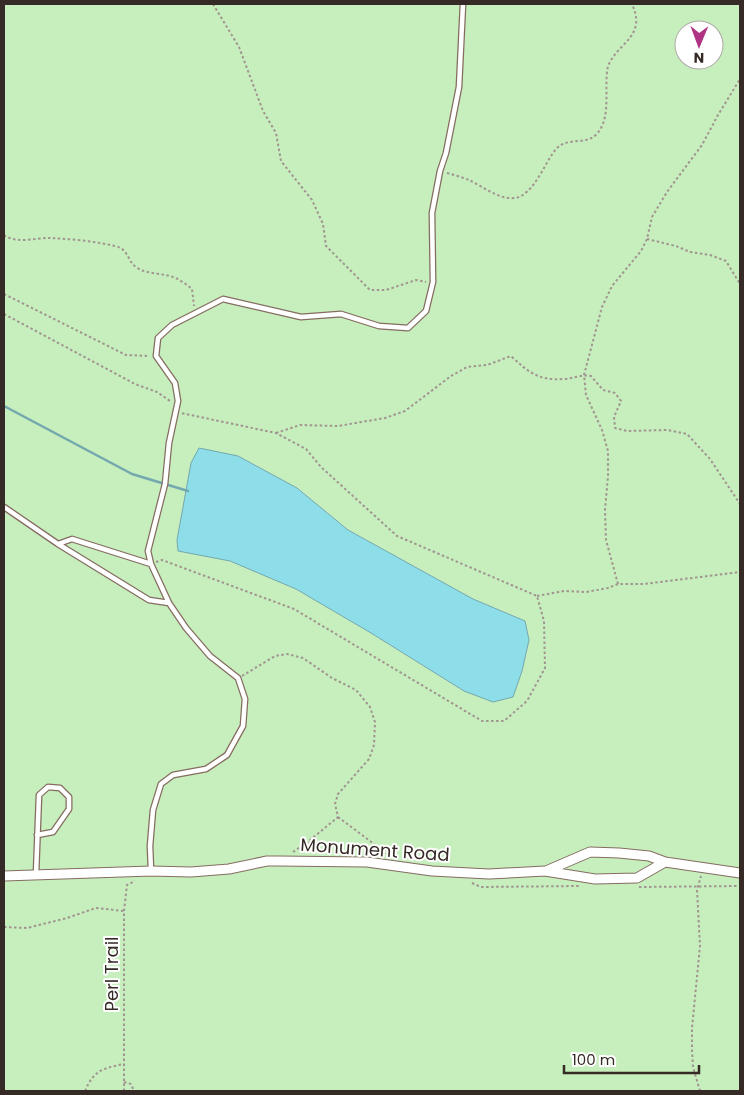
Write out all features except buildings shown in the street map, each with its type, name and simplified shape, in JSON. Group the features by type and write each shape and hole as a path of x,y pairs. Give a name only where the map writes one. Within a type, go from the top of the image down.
{"street":[{"path":"545,871 590,852 649,856 665,862 740,873"},
{"name":"Monument Road","path":"4,876 151,871 191,872 229,869 278,861 367,862 432,871 489,874 545,871 595,879 637,878 665,862"}],"lane":[{"path":"151,871 150,846 153,810 161,784 173,775 206,769 227,755 243,726 245,699 238,678 210,656 186,628 169,603 151,564 148,551 165,484 169,443 177,404 175,383 156,356 158,338 172,325 223,299 301,317 341,314 379,326 408,328 426,311 433,282 432,214 459,87 463,4"},
{"path":"4,507 58,544 149,600 169,603"},
{"path":"58,544 72,539 114,554 151,564"},
{"path":"36,876 37,835 39,795 48,787 60,788 68,797 69,809 54,832 37,835"}],"path":[{"path":"213,4 238,47 263,111 276,132 281,161 312,200 323,224 326,246 370,290 386,290 416,280 433,282"},
{"path":"440,171 467,179 504,197 514,198 520,196 532,186 556,149 563,144 588,140 595,136 601,128 604,119 608,66 612,58 628,42 634,31 637,20 632,4"},
{"path":"618,584 606,540 605,510 608,451 602,430 586,395 584,375 602,307 612,286 641,251 657,209 667,192 702,145 740,79"},
{"path":"4,235 19,240 49,238 117,246 128,254 134,266 149,272 167,275 185,283 192,289 192,301 196,313"},
{"path":"647,239 726,261 740,284"},
{"path":"4,294 126,355 156,356"},
{"path":"4,314 135,384 157,392 177,404"},
{"path":"276,433 300,425 338,426 386,418 405,411 451,376 467,367 487,365 511,356 536,377 562,380 584,375 591,376 603,390 615,394 621,401 614,417 615,428 627,431 667,430 687,434 710,458 740,504"},
{"path":"175,412 276,433 306,449 321,468 397,536 537,596 564,591 586,592 618,584 644,584 740,572"},
{"path":"151,564 162,560 294,610 482,721 504,722 527,702 545,668 544,621 537,596"},
{"path":"238,678 275,656 287,654 303,658 332,678 356,690 370,707 375,722 374,745 369,759 338,794 336,804 338,817 403,866"},
{"path":"278,861 309,841 338,817"},
{"path":"309,841 312,862"},
{"path":"700,867 702,877 697,890 700,946 699,969 694,1009 692,1050 700,1091"},
{"name":"Perl Trail","path":"124,1091 124,911 127,885 135,881"},
{"path":"4,927 27,928 67,918 96,908 124,911"},
{"path":"85,1091 93,1076 103,1069 124,1064"},
{"path":"124,1082 131,1084 134,1091"}],"green space":[{"path":"4,4 740,4 740,1091 4,1091","holes":["297,488 348,530 473,599 525,621 529,640 522,671 464,691 296,589 230,561 178,551 177,540 183,515"]}],"water":[{"path":"199,448 238,456 297,488 348,530 473,599 525,621 529,640 522,671 513,697 493,702 464,691 296,589 230,561 178,551 177,540 191,463"}],"waterway":[{"path":"4,406 132,474 188,491"}]}
